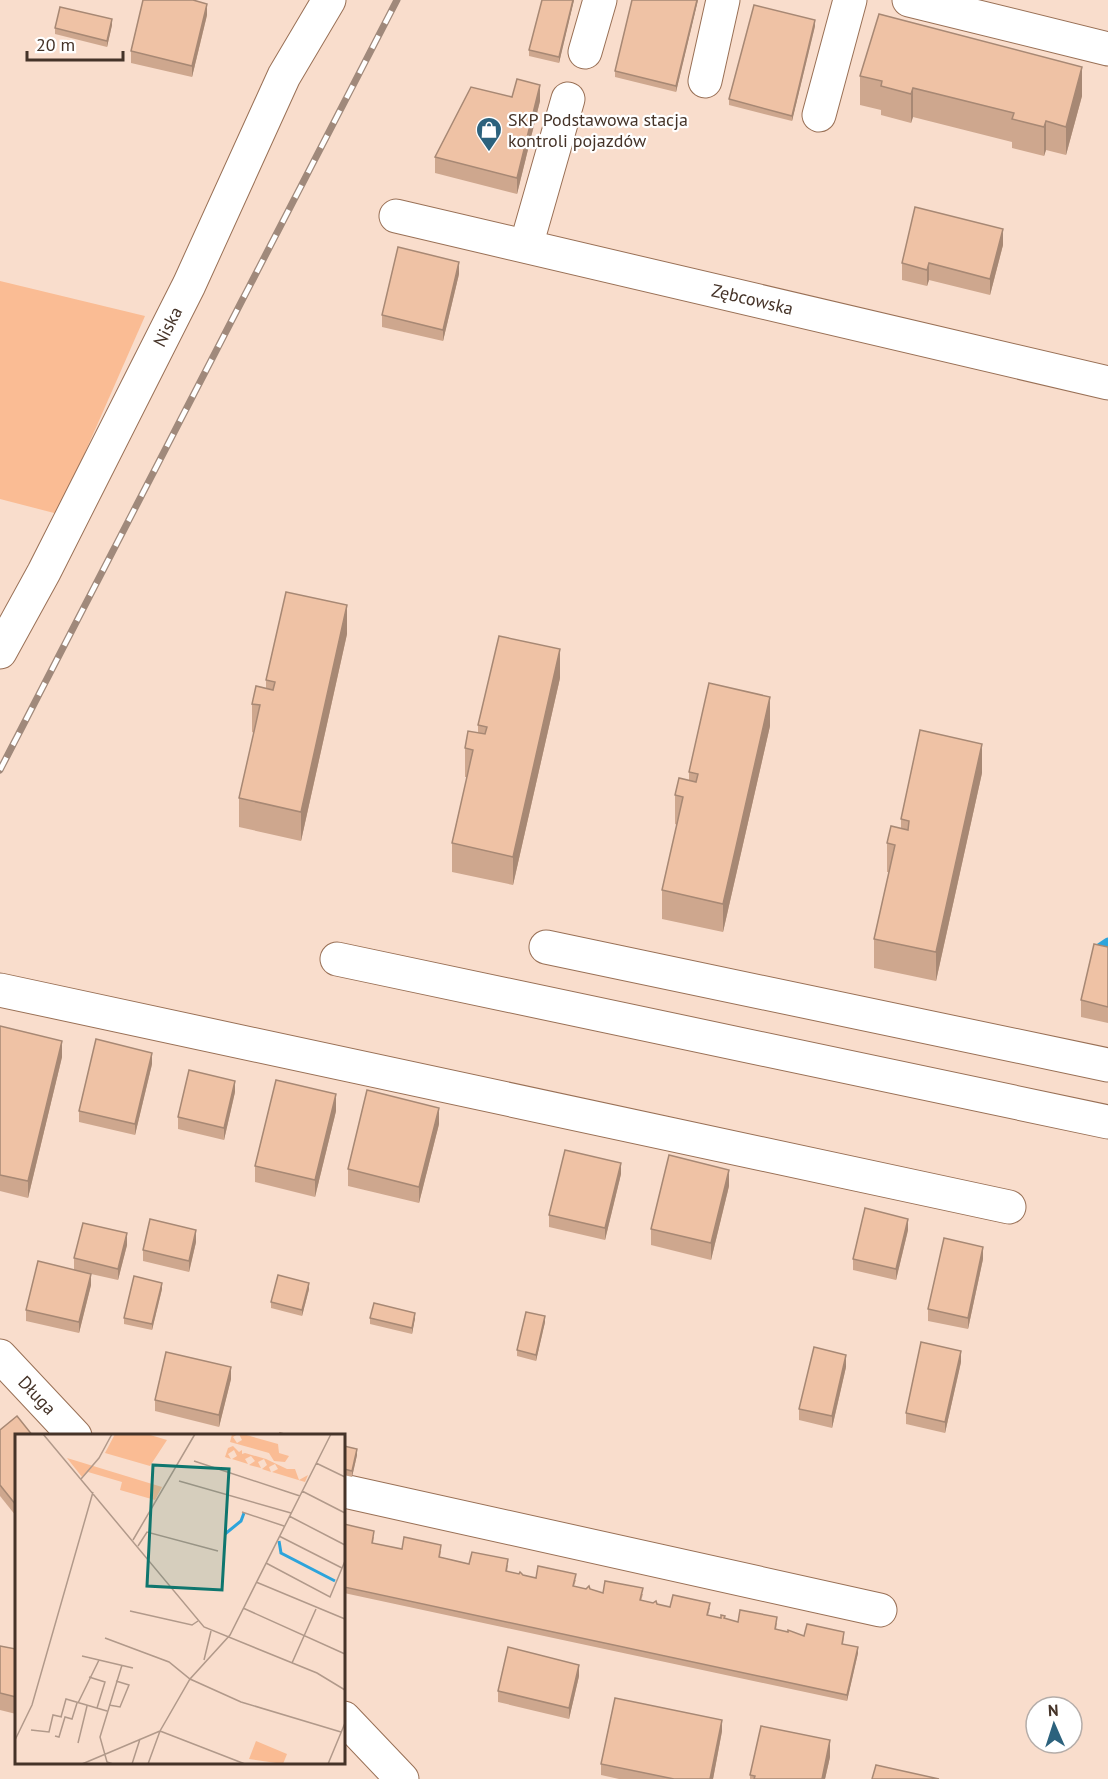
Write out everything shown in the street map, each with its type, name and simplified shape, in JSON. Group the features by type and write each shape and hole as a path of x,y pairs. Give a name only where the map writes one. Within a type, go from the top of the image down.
{"street":[{"name":"Niska","path":"0,652 44,572 189,285 284,76 329,0"},
{"path":"585,52 600,0"},
{"path":"705,81 723,0"},
{"path":"819,115 850,0"},
{"path":"909,0 1108,49"},
{"path":"526,246 568,99"},
{"name":"Zębcowska","path":"396,216 1108,383"},
{"path":"546,947 1108,1065"},
{"path":"337,959 1108,1122"},
{"path":"0,990 1009,1207"},
{"name":"Długa","path":"0,1356 73,1434"},
{"path":"345,1491 880,1610"},
{"path":"345,1719 402,1779"}],"shaded area":[{"path":"0,281 145,316 58,514 0,499"}],"building":[{"path":"143,0 193,0 207,4 192,66 131,51"},
{"path":"542,0 573,0 559,57 529,50"},
{"path":"632,0 697,0 676,86 615,71"},
{"path":"754,5 815,20 792,116 729,99"},
{"path":"60,7 112,19 107,41 55,28"},
{"path":"879,14 1082,67 1066,127 1046,121 1044,127 1012,119 1014,113 913,88 911,94 881,86 882,81 860,76"},
{"path":"517,79 540,85 517,178 435,157 471,87 512,97"},
{"path":"915,207 1003,229 990,279 929,263 927,270 902,263"},
{"path":"398,247 459,262 443,330 382,315"},
{"path":"286,592 347,605 301,812 239,798 260,705 252,704 256,686 273,690 275,682 266,680"},
{"path":"499,636 560,649 513,857 452,843 473,750 465,748 468,731 485,734 487,727 478,725"},
{"path":"709,683 770,697 723,904 662,890 683,797 675,795 679,778 696,782 698,774 689,772"},
{"path":"920,730 982,744 936,952 874,939 895,845 887,843 891,826 908,830 909,821 901,819"},
{"path":"1094,944 1108,947 1108,1007 1081,1000"},
{"path":"0,1026 62,1041 28,1181 0,1175"},
{"path":"96,1039 152,1053 135,1124 79,1111"},
{"path":"189,1070 235,1081 224,1128 178,1117"},
{"path":"276,1080 336,1094 315,1180 255,1166"},
{"path":"367,1090 439,1108 419,1187 348,1169"},
{"path":"565,1150 621,1163 605,1228 549,1215"},
{"path":"669,1155 729,1170 711,1243 651,1229"},
{"path":"865,1208 908,1219 896,1269 853,1259"},
{"path":"150,1219 196,1230 189,1261 143,1250"},
{"path":"83,1223 127,1233 118,1269 74,1258"},
{"path":"944,1238 983,1247 968,1318 928,1309"},
{"path":"38,1261 91,1274 79,1322 26,1310"},
{"path":"278,1275 309,1283 302,1310 271,1302"},
{"path":"134,1276 162,1283 152,1324 124,1318"},
{"path":"374,1303 415,1313 412,1328 370,1318"},
{"path":"526,1312 545,1316 536,1355 517,1350"},
{"path":"921,1342 961,1351 945,1422 906,1413"},
{"path":"814,1347 846,1355 832,1416 799,1409"},
{"path":"166,1352 231,1367 219,1415 155,1400"},
{"path":"17,1416 31,1434 15,1434 15,1504 0,1485 0,1430"},
{"path":"345,1446 357,1449 352,1471 345,1469"},
{"path":"345,1524 374,1531 372,1543 402,1549 404,1537 441,1545 439,1557 469,1564 472,1552 508,1559 506,1571 519,1574 520,1572 536,1578 538,1566 576,1574 573,1586 586,1589 589,1586 590,1589 603,1593 605,1581 643,1588 640,1600 653,1603 656,1601 657,1604 670,1607 673,1595 710,1603 707,1615 721,1618 721,1615 738,1622 740,1610 777,1617 775,1629 788,1632 788,1630 804,1636 807,1624 844,1632 842,1644 858,1647 847,1695 345,1587"},
{"path":"0,1646 15,1649 15,1697 0,1693"},
{"path":"508,1647 579,1665 569,1708 498,1691"},
{"path":"615,1698 722,1720 710,1779 674,1779 601,1764"},
{"path":"761,1726 830,1740 822,1779 754,1779 755,1776 750,1775"},
{"path":"876,1765 939,1779 872,1779"}],"waterway":[{"path":"1099,948 1108,942"}],"railway":[{"path":"0,770 397,0"}],"place":[{"name":"SKP Podstawowa stacja kontroli pojazdów","path":"489,153"}]}
